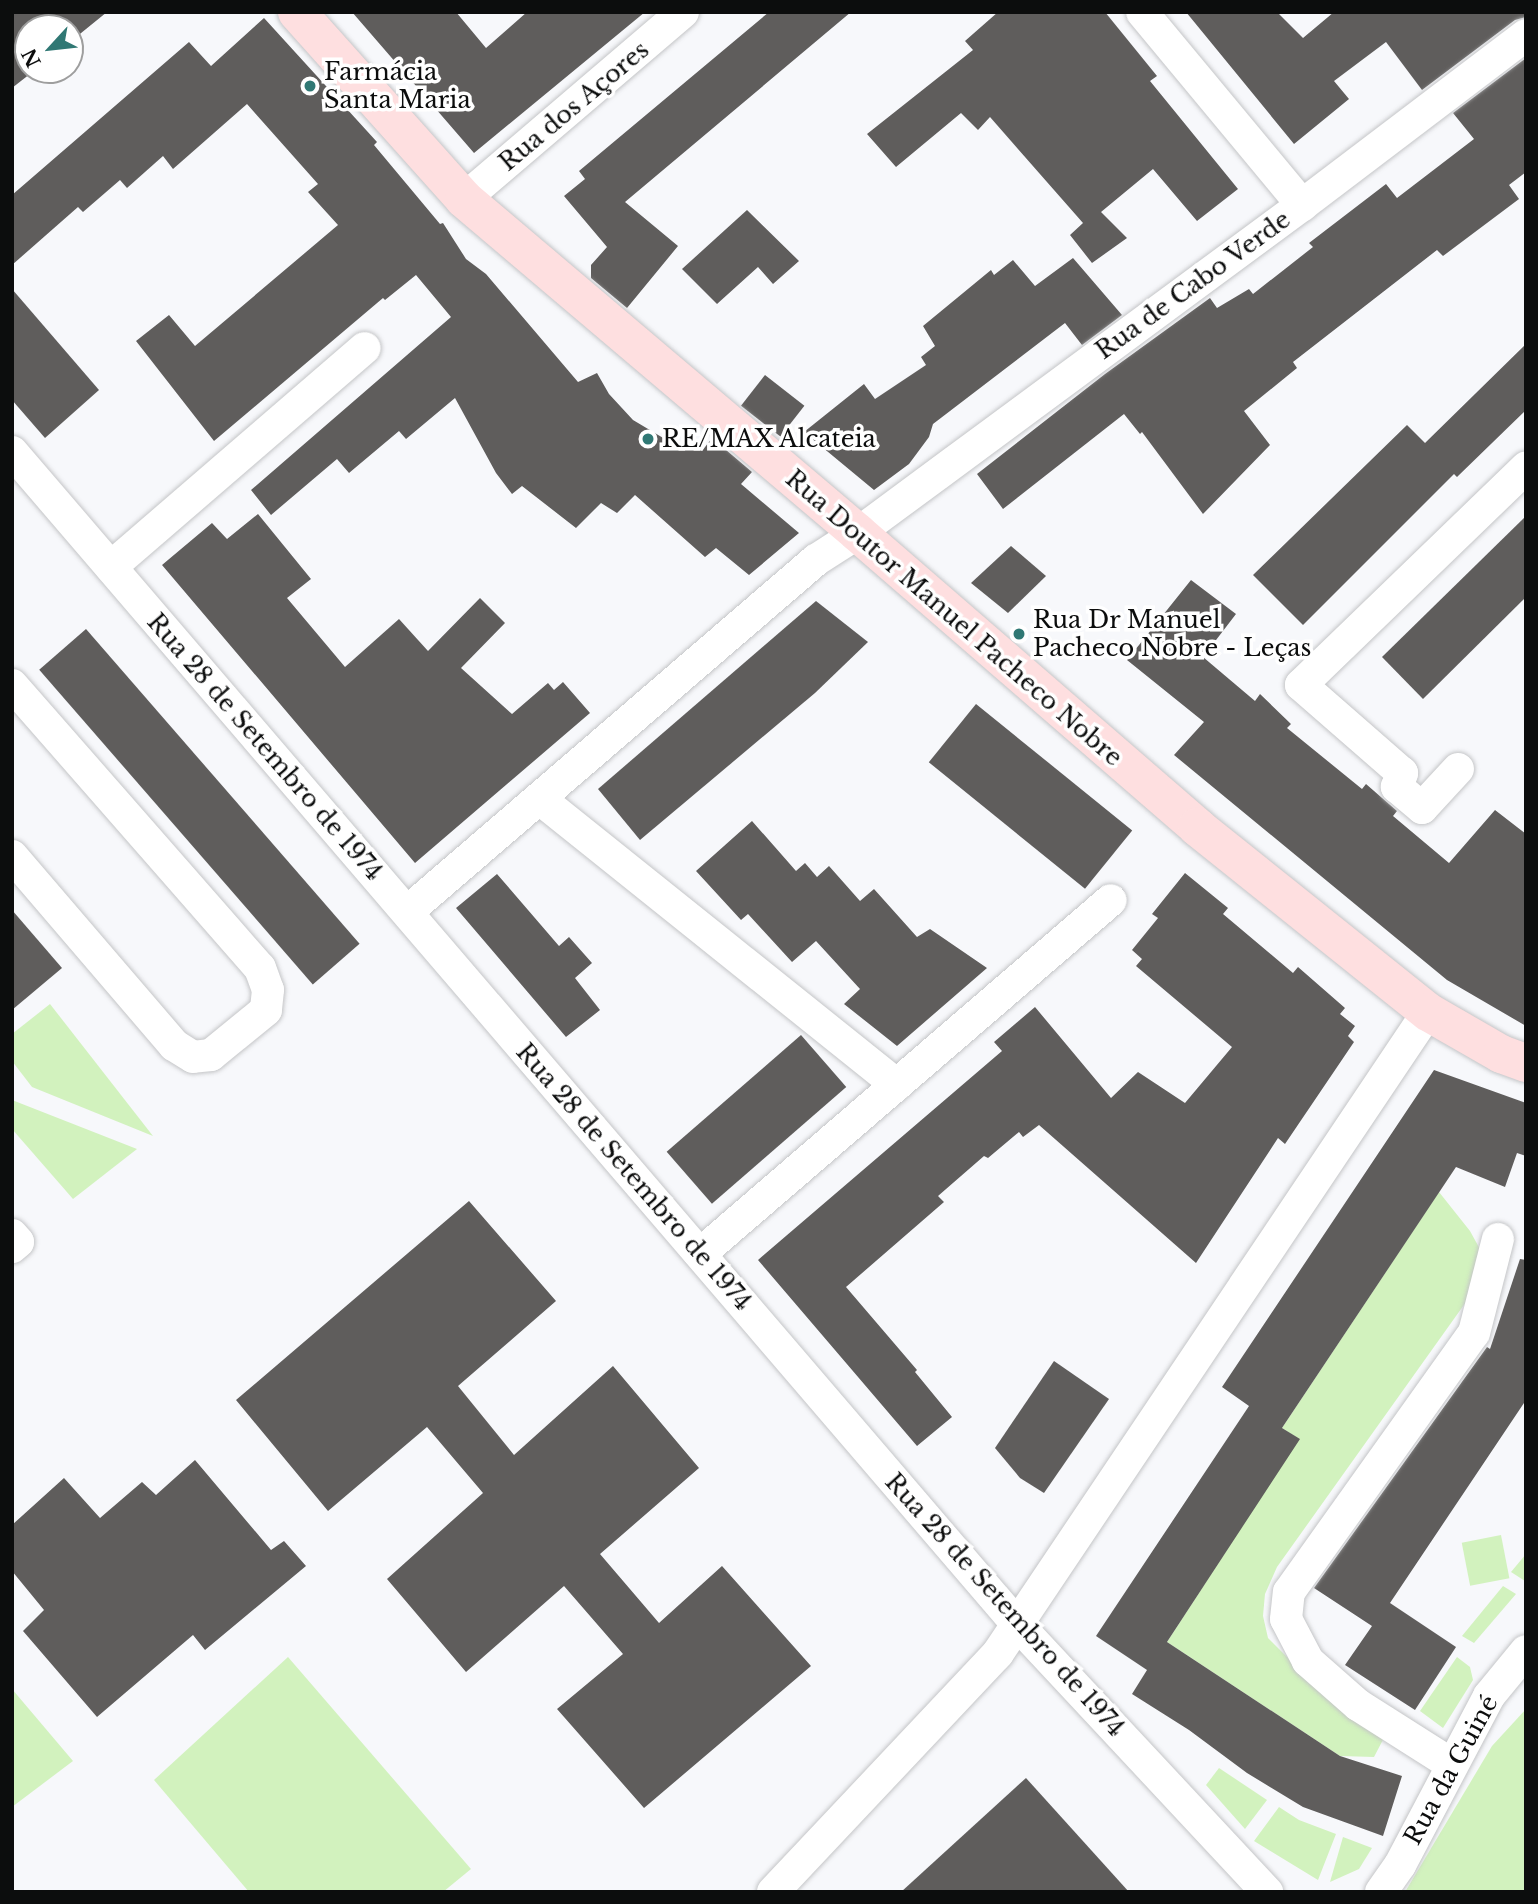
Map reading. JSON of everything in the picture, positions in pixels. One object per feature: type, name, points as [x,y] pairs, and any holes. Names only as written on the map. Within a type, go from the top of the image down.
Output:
[{"type":"street","name":"Rua Doutor Manuel Pacheco Nobre","points":[[297,12],[464,199],[858,533],[1197,827],[1428,1012],[1501,1054],[1526,1063]]},
{"type":"street","name":"Rua dos Açores","points":[[464,199],[683,12]]},
{"type":"street","points":[[1142,12],[1302,205]]},
{"type":"street","name":"Rua de Cabo Verde","points":[[407,912],[816,560],[858,533],[1302,205],[1526,35]]},
{"type":"street","points":[[111,567],[365,348]]},
{"type":"street","name":"Rua 28 de Setembro de 1974","points":[[12,452],[1017,1624],[1267,1892]]},
{"type":"street","points":[[1458,769],[1422,808],[1397,787],[1402,773],[1301,685],[1526,468]]},
{"type":"street","points":[[12,685],[260,968],[268,990],[266,1010],[211,1055],[193,1056],[174,1045],[12,856]]},
{"type":"street","points":[[540,799],[897,1085]]},
{"type":"street","points":[[699,1254],[1111,900]]},
{"type":"street","points":[[773,1892],[998,1653],[1428,1012]]},
{"type":"street","points":[[12,1235],[18,1242],[12,1247]]},
{"type":"street","points":[[1451,1764],[1348,1696],[1308,1661],[1286,1619],[1289,1592],[1474,1333],[1497,1239]]},
{"type":"street","name":"Rua da Guiné","points":[[1381,1892],[1400,1865],[1489,1696],[1526,1651]]},
{"type":"green space","points":[[50,1004],[153,1136],[32,1087],[12,1061],[12,1034]]},
{"type":"green space","points":[[12,1100],[137,1149],[73,1199],[12,1129]]},
{"type":"green space","points":[[1439,1192],[1470,1231],[1481,1251],[1471,1295],[1277,1567],[1265,1594],[1263,1616],[1268,1638],[1315,1685],[1386,1734],[1374,1757],[1340,1756],[1167,1642],[1299,1439],[1282,1428]]},
{"type":"green space","points":[[1501,1535],[1509,1578],[1470,1586],[1462,1543]]},
{"type":"green space","points":[[1526,1554],[1526,1581],[1525,1581],[1511,1572]]},
{"type":"green space","points":[[1503,1586],[1516,1594],[1474,1643],[1462,1636]]},
{"type":"green space","points":[[288,1657],[471,1869],[443,1892],[249,1892],[154,1780]]},
{"type":"green space","points":[[1457,1657],[1470,1667],[1473,1680],[1443,1728],[1420,1711]]},
{"type":"green space","points":[[12,1689],[73,1761],[12,1807]]},
{"type":"green space","points":[[1526,1709],[1526,1892],[1405,1892],[1492,1746]]},
{"type":"green space","points":[[1219,1768],[1267,1800],[1245,1829],[1206,1785]]},
{"type":"green space","points":[[1279,1807],[1299,1820],[1336,1834],[1318,1880],[1254,1841]]},
{"type":"green space","points":[[1343,1837],[1372,1848],[1359,1869],[1330,1882]]},
{"type":"building","points":[[12,12],[107,12],[84,31],[84,14],[14,14],[14,84],[17,84],[12,88]]},
{"type":"building","points":[[352,12],[456,12],[486,48],[527,12],[645,12],[474,153]]},
{"type":"building","points":[[769,12],[851,12],[625,202],[678,246],[627,308],[591,278],[591,265],[607,247],[564,196],[585,179],[579,171]]},
{"type":"building","points":[[998,12],[1105,12],[1157,76],[1150,81],[1238,189],[1197,221],[1153,169],[1101,212],[1127,238],[1092,263],[1070,235],[1083,223],[990,117],[978,130],[961,113],[896,167],[867,134],[973,50],[965,41]]},
{"type":"building","points":[[1186,12],[1277,12],[1303,38],[1334,12],[1526,12],[1526,17],[1515,20],[1422,90],[1386,42],[1334,81],[1349,99],[1294,144]]},
{"type":"building","points":[[264,18],[377,142],[374,145],[440,224],[443,223],[466,259],[486,274],[578,382],[597,373],[609,394],[633,420],[680,448],[688,439],[702,451],[712,438],[752,472],[741,484],[799,533],[749,575],[716,548],[705,557],[635,495],[617,513],[601,503],[576,528],[522,486],[512,494],[496,473],[455,398],[406,439],[399,431],[349,473],[337,459],[271,515],[251,490],[451,317],[416,275],[385,300],[383,298],[214,441],[136,341],[169,315],[195,346],[338,225],[308,192],[318,184],[247,104],[173,169],[163,156],[127,188],[120,180],[83,212],[78,207],[12,265],[12,195],[189,42],[211,66]]},
{"type":"building","points":[[1526,58],[1526,172],[1509,185],[1519,199],[1443,256],[1437,250],[1293,362],[1297,368],[1244,411],[1270,445],[1203,514],[1142,432],[1140,434],[1124,414],[1003,509],[977,474],[1105,374],[1210,298],[1217,308],[1249,289],[1253,294],[1313,247],[1309,243],[1386,184],[1397,198],[1474,139],[1453,113]]},
{"type":"building","points":[[747,210],[799,261],[773,284],[758,267],[717,304],[682,269]]},
{"type":"building","points":[[1073,258],[1122,315],[1082,345],[1065,323],[933,424],[929,437],[909,464],[874,490],[804,432],[864,384],[875,399],[926,365],[921,357],[935,346],[923,326],[991,270],[994,275],[1013,260],[1035,286]]},
{"type":"building","points":[[12,289],[99,390],[45,438],[12,400]]},
{"type":"building","points":[[1526,344],[1526,410],[1457,477],[1454,474],[1303,625],[1253,575],[1407,425],[1425,443]]},
{"type":"building","points":[[765,375],[804,406],[780,437],[741,406]]},
{"type":"building","points":[[258,514],[311,579],[287,598],[345,667],[399,619],[428,651],[480,598],[505,623],[461,668],[512,714],[548,683],[554,690],[563,682],[590,713],[415,863],[162,565],[212,523],[227,539]]},
{"type":"building","points":[[1526,516],[1526,597],[1423,699],[1382,657]]},
{"type":"building","points":[[1011,546],[1046,576],[1008,613],[971,583]]},
{"type":"building","points":[[1191,580],[1236,614],[1203,657],[1255,701],[1260,694],[1291,724],[1287,728],[1362,789],[1366,784],[1397,811],[1393,816],[1449,863],[1495,810],[1526,834],[1526,1026],[1447,980],[1174,755],[1204,722],[1127,660]]},
{"type":"building","points":[[816,601],[868,642],[815,693],[640,840],[598,789]]},
{"type":"building","points":[[86,629],[360,944],[313,984],[39,670]]},
{"type":"building","points":[[976,704],[1132,830],[1085,889],[929,762]]},
{"type":"building","points":[[752,821],[796,871],[805,863],[817,877],[829,866],[860,901],[874,889],[917,937],[930,929],[987,968],[897,1046],[844,1004],[860,989],[816,941],[792,962],[748,914],[741,920],[696,871]]},
{"type":"building","points":[[1185,873],[1228,908],[1223,914],[1293,973],[1298,967],[1345,1008],[1340,1014],[1355,1026],[1348,1036],[1354,1042],[1285,1144],[1278,1138],[1196,1263],[1039,1125],[1023,1137],[1019,1132],[988,1158],[984,1156],[938,1196],[944,1202],[846,1287],[917,1370],[915,1372],[952,1417],[917,1446],[758,1260],[1002,1051],[994,1042],[1035,1007],[1111,1098],[1138,1072],[1185,1103],[1232,1047],[1136,966],[1142,959],[1132,950],[1158,918],[1152,914]]},
{"type":"building","points":[[497,874],[559,946],[569,937],[592,963],[575,978],[600,1010],[566,1037],[456,908]]},
{"type":"building","points":[[12,910],[62,968],[12,1010]]},
{"type":"building","points":[[801,1035],[846,1087],[712,1204],[667,1152]]},
{"type":"building","points":[[1434,1070],[1526,1103],[1526,1156],[1517,1153],[1505,1187],[1456,1167],[1282,1428],[1300,1439],[1167,1642],[1340,1756],[1402,1776],[1383,1836],[1303,1807],[1247,1773],[1189,1730],[1132,1694],[1147,1670],[1096,1636],[1249,1406],[1222,1387]]},
{"type":"building","points":[[469,1201],[556,1301],[458,1386],[514,1455],[613,1366],[699,1468],[600,1554],[659,1623],[722,1566],[811,1666],[644,1808],[557,1709],[623,1654],[564,1586],[466,1672],[387,1579],[483,1493],[427,1427],[328,1511],[236,1400]]},
{"type":"building","points":[[1520,1259],[1526,1260],[1526,1400],[1390,1603],[1456,1647],[1415,1710],[1345,1665],[1372,1626],[1314,1588],[1487,1347],[1490,1349]]},
{"type":"building","points":[[1054,1361],[1109,1399],[1044,1493],[1020,1478],[995,1448]]},
{"type":"building","points":[[195,1460],[271,1550],[284,1541],[306,1566],[205,1650],[193,1635],[97,1717],[23,1631],[44,1610],[12,1571],[12,1525],[64,1478],[100,1518],[142,1482],[156,1495]]},
{"type":"building","points":[[1026,1778],[1129,1892],[901,1892]]},
{"type":"place","name":"Farmácia Santa Maria","points":[[310,86]]},
{"type":"place","name":"RE/MAX Alcateia","points":[[648,439]]},
{"type":"place","name":"Rua Dr Manuel Pacheco Nobre - Leças","points":[[1019,634]]}]
